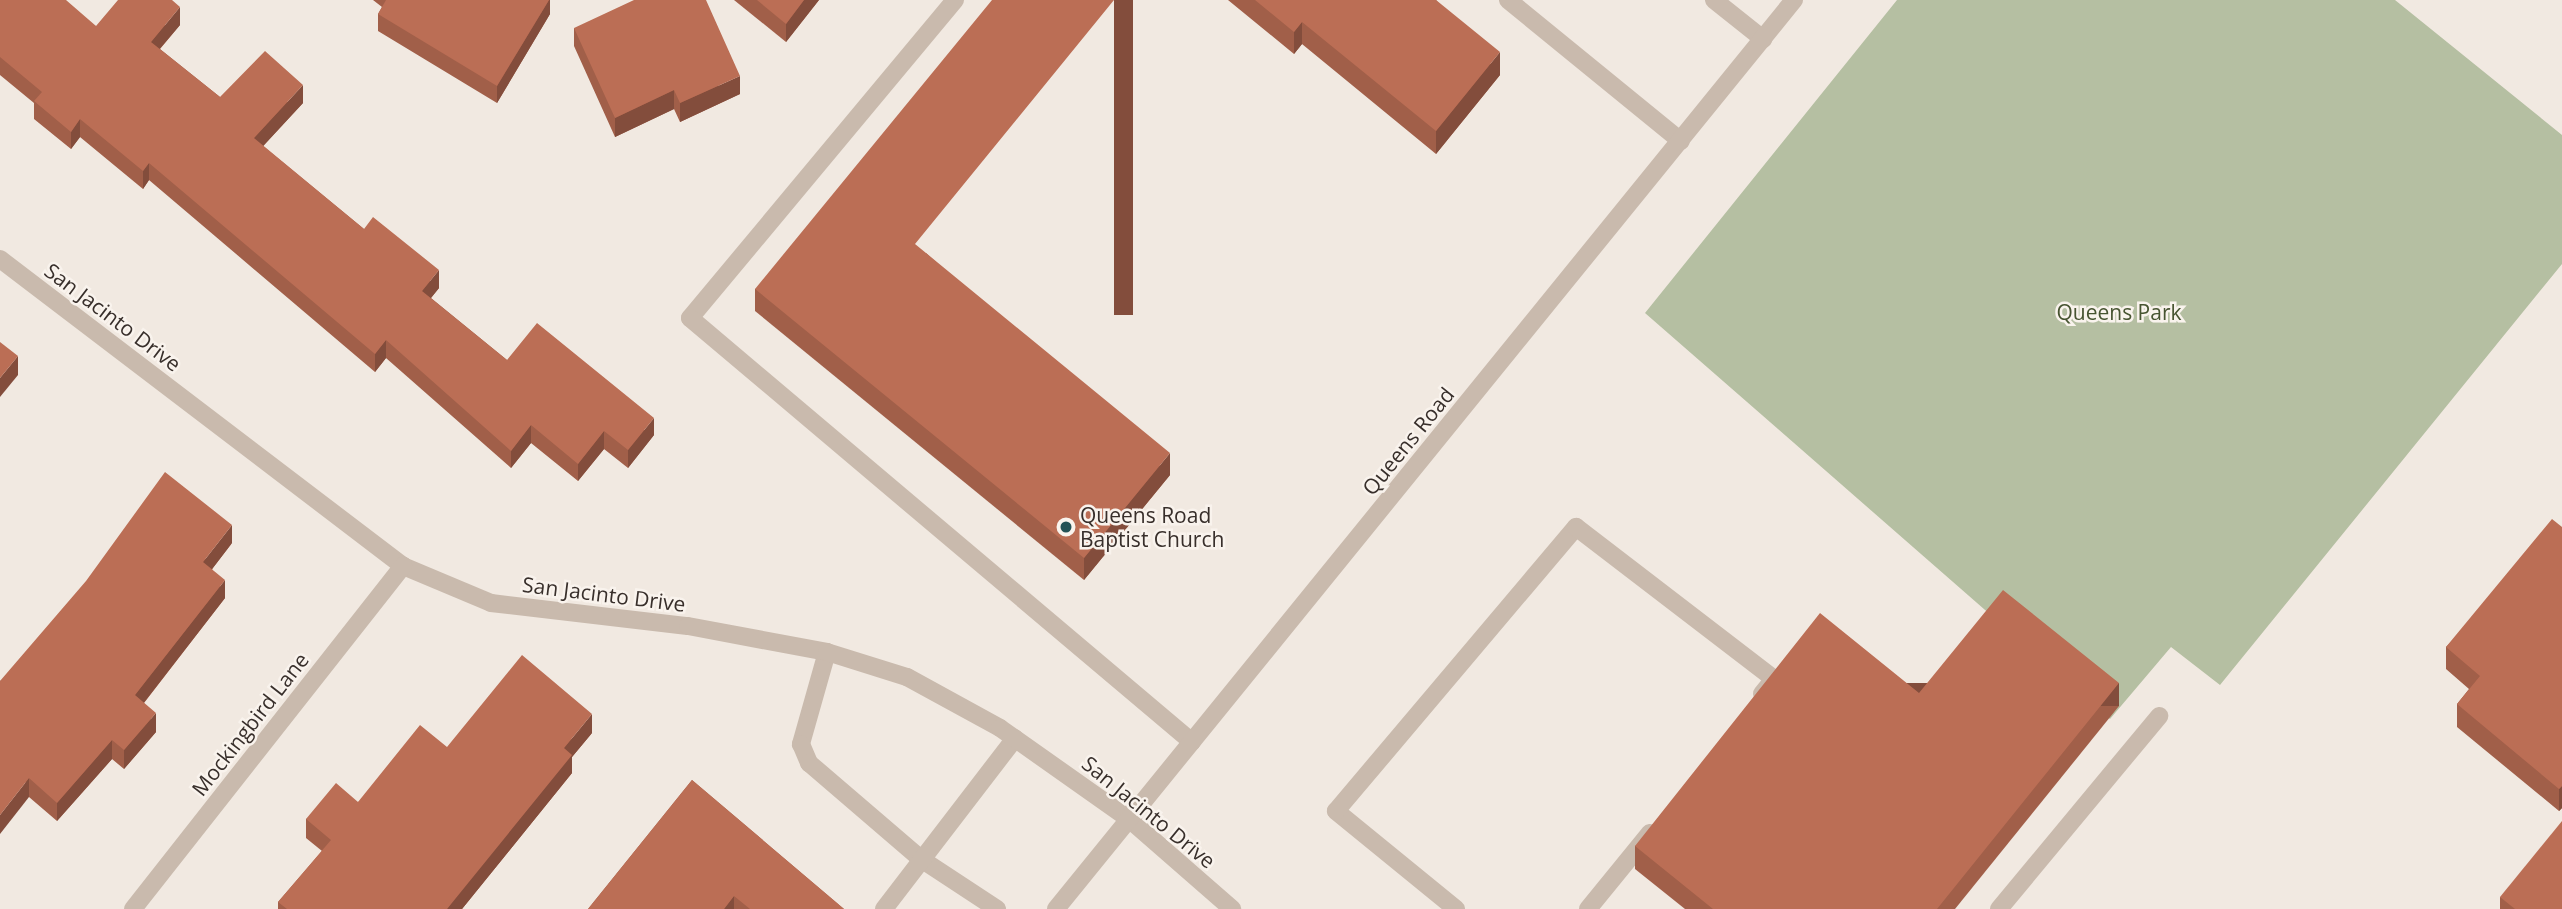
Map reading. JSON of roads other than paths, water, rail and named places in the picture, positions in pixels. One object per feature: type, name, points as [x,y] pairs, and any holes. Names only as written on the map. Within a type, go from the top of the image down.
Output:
[{"type":"street","points":[[955,0],[690,318],[1192,742]]},
{"type":"street","points":[[1508,0],[1681,141]]},
{"type":"street","points":[[1714,0],[1763,39]]},
{"type":"street","name":"Queens Road","points":[[1056,909],[1794,0]]},
{"type":"street","name":"San Jacinto Drive","points":[[0,259],[403,566],[491,603],[688,626],[827,652],[907,677],[1015,738],[1129,819],[1232,909]]},
{"type":"street","points":[[1456,909],[1336,811],[1576,527],[1774,679],[1749,710]]},
{"type":"street","name":"Mockingbird Lane","points":[[133,909],[403,566]]},
{"type":"street","points":[[827,652],[801,744],[809,763],[921,859],[997,909]]},
{"type":"street","points":[[1998,909],[2159,716]]},
{"type":"street","points":[[884,909],[1015,738]]},
{"type":"street","points":[[1588,909],[1664,815]]},
{"type":"place","name":"Queens Road Baptist Church","points":[[1066,527]]},
{"type":"park label","name":"Queens Park","points":[[2119,312]]}]
